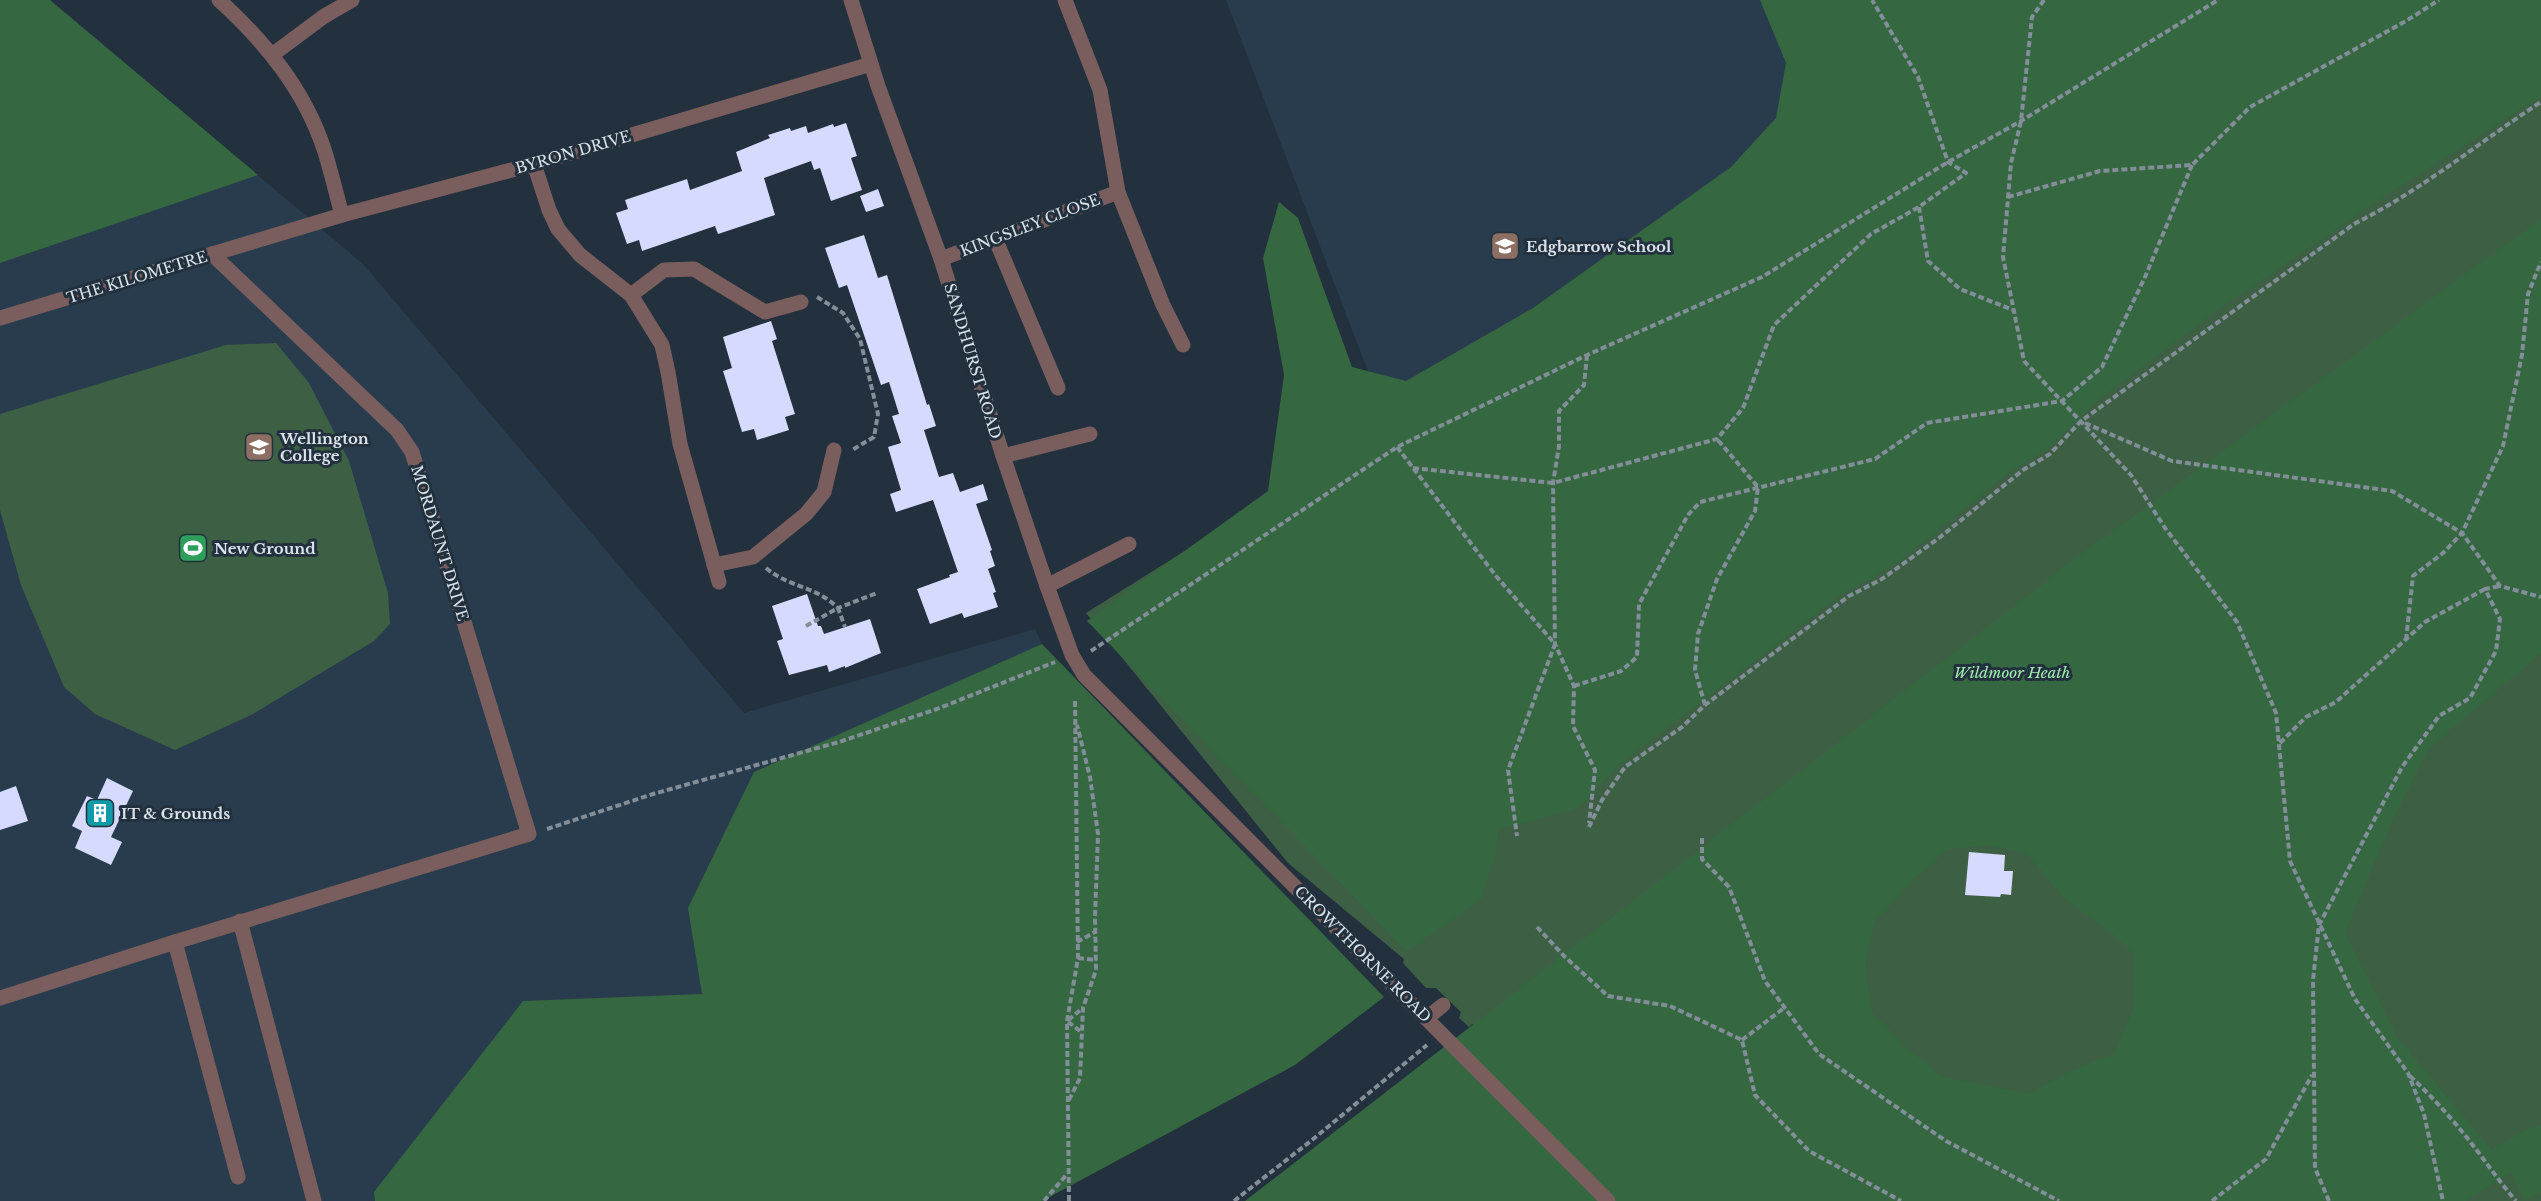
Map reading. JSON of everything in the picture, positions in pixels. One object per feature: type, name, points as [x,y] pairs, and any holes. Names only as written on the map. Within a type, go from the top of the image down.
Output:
[{"type":"street","points":[[219,0],[248,27],[272,55],[307,110],[323,148],[342,215]]},
{"type":"street","points":[[272,55],[323,17],[352,0]]},
{"type":"street","name":"SANDHURST ROAD","points":[[851,0],[871,64],[941,259],[1003,456],[1072,655],[1084,675],[1116,709]]},
{"type":"street","name":"KINGSLEY CLOSE","points":[[1065,0],[1100,90],[1118,192],[1163,305],[1183,345]]},
{"type":"street","name":"BYRON DRIVE","points":[[274,237],[342,215],[534,164],[871,64]]},
{"type":"street","points":[[534,164],[558,230],[580,255],[631,296],[662,345],[680,444],[719,582]]},
{"type":"street","name":"KINGSLEY CLOSE","points":[[941,259],[1118,192]]},
{"type":"street","name":"THE KILOMETRE","points":[[0,318],[274,237]]},
{"type":"street","points":[[995,238],[1058,388]]},
{"type":"street","name":"MORDAUNT DRIVE","points":[[212,254],[397,430],[412,452],[529,834]]},
{"type":"street","points":[[631,296],[664,270],[694,269],[765,312],[801,302]]},
{"type":"street","points":[[1003,456],[1090,434]]},
{"type":"street","points":[[714,565],[756,555],[806,514],[824,492],[833,457]]},
{"type":"street","points":[[1047,586],[1129,544]]},
{"type":"street","name":"CROWTHORNE ROAD","points":[[1116,709],[1608,1201]]},
{"type":"street","points":[[0,998],[240,921],[529,834]]},
{"type":"street","points":[[240,921],[309,1193],[314,1201]]},
{"type":"street","points":[[175,942],[238,1177]]},
{"type":"street","points":[[1427,1018],[1443,1005]]},
{"type":"path","points":[[1413,468],[1553,483],[1717,439],[1743,408],[1774,326],[1870,234],[1919,207],[1966,173],[1948,162],[1918,77],[1872,0]]},
{"type":"path","points":[[2044,0],[2032,17],[2021,121],[2011,163],[2003,257],[2024,361],[2132,475],[2165,528],[2237,622],[2276,713],[2290,861],[2319,925],[2355,999],[2408,1073],[2460,1128],[2516,1201]]},
{"type":"path","points":[[1091,651],[1397,447],[1587,355],[1762,277],[2218,0]]},
{"type":"path","points":[[1574,686],[1621,671],[1637,657],[1638,604],[1688,515],[1700,502],[1835,471],[1875,459],[1927,423],[2062,401],[2102,367],[2145,276],[2192,165],[2250,107],[2406,21],[2439,0]]},
{"type":"path","points":[[1397,447],[1496,576],[1555,644],[1574,686],[1573,726],[1595,770],[1589,827],[1602,800],[1625,767],[1682,727],[1705,705],[1849,596],[1882,579],[1939,538],[2023,470],[2050,454],[2081,421],[2355,224],[2389,207],[2444,172],[2486,138],[2541,102]]},
{"type":"path","points":[[2008,197],[2100,171],[2192,165]]},
{"type":"path","points":[[1919,207],[1928,261],[1960,289],[2014,310]]},
{"type":"path","points":[[2406,640],[2413,576],[2443,553],[2462,533],[2503,446],[2522,355],[2528,294],[2541,262]]},
{"type":"path","points":[[801,302],[818,297],[843,313],[860,339],[878,414],[874,437],[833,457]]},
{"type":"path","points":[[1517,836],[1508,770],[1555,644],[1553,483],[1559,446],[1558,411],[1584,385],[1587,355]]},
{"type":"path","points":[[2081,421],[2172,461],[2392,491],[2462,533],[2500,586]]},
{"type":"path","points":[[1705,705],[1695,670],[1698,634],[1716,579],[1755,511],[1758,487],[1717,439]]},
{"type":"path","points":[[756,555],[767,569],[785,582],[805,586],[827,597],[838,608],[845,627]]},
{"type":"path","points":[[2279,744],[2306,717],[2336,702],[2425,622],[2485,589],[2500,586],[2541,597]]},
{"type":"path","points":[[2329,1201],[2315,1168],[2313,980],[2319,925],[2402,767],[2439,716],[2470,698],[2496,651],[2500,619],[2485,589]]},
{"type":"path","points":[[806,626],[838,608],[877,593]]},
{"type":"path","points":[[529,834],[653,794],[850,738],[937,710],[1072,655]]},
{"type":"path","points":[[1069,1201],[1067,1021],[1078,958],[1075,701]]},
{"type":"path","points":[[1069,1101],[1080,1077],[1083,1008],[1096,970],[1098,834],[1090,777],[1075,717]]},
{"type":"path","points":[[1702,838],[1702,859],[1729,887],[1765,981],[1819,1054],[1946,1141],[2059,1201]]},
{"type":"path","points":[[1537,927],[1564,956],[1608,996],[1670,1006],[1742,1040]]},
{"type":"path","points":[[1077,942],[1095,932]]},
{"type":"path","points":[[1078,958],[1096,960]]},
{"type":"path","points":[[1067,1021],[1083,1008]]},
{"type":"path","points":[[1742,1040],[1784,1008]]},
{"type":"path","points":[[1067,1021],[1081,1032]]},
{"type":"path","points":[[1234,1201],[1441,1033]]},
{"type":"path","points":[[1742,1040],[1755,1095],[1809,1151],[1901,1201]]},
{"type":"path","points":[[2212,1201],[2266,1159],[2314,1073]]},
{"type":"path","points":[[2408,1073],[2424,1114],[2443,1201]]},
{"type":"path","points":[[1044,1201],[1067,1174]]},
{"type":"shaded area","name":"Wellington College","points":[[0,0],[50,0],[363,264],[744,713],[1035,629],[1051,664],[608,1201],[0,1201]]},
{"type":"shaded area","name":"Edgbarrow School","points":[[1226,0],[1886,0],[1942,98],[1388,424]]},
{"type":"green space","points":[[0,0],[50,0],[258,175],[0,263]]},
{"type":"green space","points":[[1760,0],[2541,0],[2541,96],[2379,200],[2216,311],[2099,399],[2048,449],[2011,471],[1903,558],[1871,579],[1844,592],[1619,765],[1578,808],[1498,830],[1496,853],[1481,899],[1407,952],[1087,621],[1268,491],[1284,375],[1263,258],[1279,202],[1298,218],[1352,367],[1406,381],[1533,308],[1731,167],[1776,118],[1786,63]]},
{"type":"green space","name":"Wildmoor Heath","points":[[2541,0],[2541,1201],[1649,1201],[1472,1024],[1469,1027],[1459,1018],[1461,1012],[1436,988],[1426,988],[1403,963],[1404,959],[1288,863],[1086,613],[1464,376]]},
{"type":"green space","points":[[2541,219],[2541,653],[2428,749],[2393,819],[2345,933],[2398,1038],[2492,1150],[2527,1129],[2541,1125],[2541,1192],[2525,1200],[2511,1172],[2466,1201],[1245,1201],[2076,558]],"holes":[[[1989,845],[2027,854],[2066,900],[2109,931],[2134,954],[2134,1008],[2114,1054],[2070,1071],[2030,1094],[1941,1076],[1903,1045],[1871,1010],[1865,964],[1874,923],[1915,878],[1946,850]]]},
{"type":"green space","name":"New Ground","points":[[276,343],[309,383],[349,461],[388,593],[390,624],[374,641],[251,715],[175,750],[95,714],[64,687],[21,585],[0,510],[0,414],[226,345]]},
{"type":"green space","points":[[1042,644],[1384,997],[1295,1065],[1042,1201],[375,1201],[374,1192],[523,1001],[702,994],[688,908],[754,772]]},
{"type":"building","points":[[846,123],[857,156],[851,158],[862,190],[831,201],[820,168],[814,170],[811,161],[764,178],[775,215],[718,234],[715,226],[642,251],[639,240],[627,244],[616,213],[628,209],[625,200],[687,179],[690,190],[742,171],[736,152],[770,138],[768,135],[806,126],[808,133],[833,124],[834,127]]},
{"type":"building","points":[[878,189],[884,206],[866,212],[860,196]]},
{"type":"building","points":[[864,235],[878,278],[887,275],[927,405],[929,404],[936,426],[924,430],[939,477],[953,473],[960,492],[983,484],[988,500],[976,504],[992,550],[990,551],[995,566],[988,569],[996,592],[993,593],[998,607],[964,618],[962,613],[930,624],[917,589],[958,572],[933,500],[896,512],[890,494],[901,490],[888,447],[901,443],[892,416],[899,414],[889,382],[881,385],[847,285],[839,288],[825,248]]},
{"type":"building","points":[[771,321],[777,339],[772,341],[795,414],[785,417],[789,430],[757,440],[754,429],[742,432],[723,371],[732,368],[723,337]]},
{"type":"building","points":[[807,594],[818,626],[821,626],[824,634],[870,619],[881,653],[829,672],[827,665],[789,675],[777,641],[783,639],[772,606]]},
{"type":"building","name":"IT & Grounds","points":[[107,778],[133,791],[111,837],[122,842],[111,865],[75,848],[82,831],[72,826],[87,796],[97,800]]},
{"type":"building","points":[[16,786],[28,821],[0,830],[0,792]]},
{"type":"building","points":[[1969,852],[2005,855],[2004,871],[2013,871],[2011,895],[2001,894],[2000,897],[1965,895]]},
{"type":"place","name":"Edgbarrow School","points":[[1505,246]]},
{"type":"place","name":"Wellington College","points":[[259,447]]},
{"type":"place","name":"New Ground","points":[[193,548]]},
{"type":"place","name":"IT & Grounds","points":[[100,813]]}]
